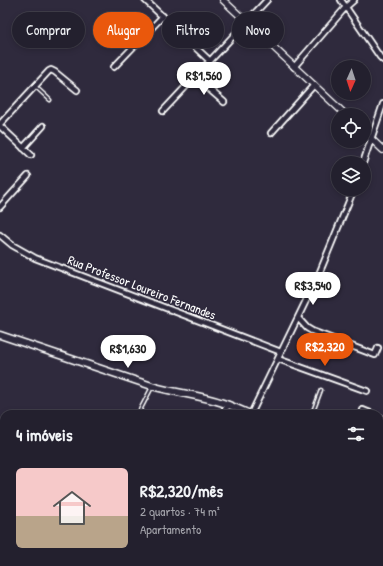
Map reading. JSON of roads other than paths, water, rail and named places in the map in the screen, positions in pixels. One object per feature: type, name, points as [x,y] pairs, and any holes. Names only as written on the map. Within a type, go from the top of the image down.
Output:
[{"type":"main road","points":[[0,335],[168,391],[215,400],[241,410]]},
{"type":"street","points":[[145,0],[162,15]]},
{"type":"street","points":[[223,0],[236,12]]},
{"type":"street","points":[[256,12],[267,0]]},
{"type":"street","points":[[340,0],[383,60]]},
{"type":"street","points":[[294,66],[346,7],[354,0]]},
{"type":"street","points":[[114,67],[162,17]]},
{"type":"street","points":[[163,111],[232,37]]},
{"type":"street","points":[[197,48],[210,60]]},
{"type":"street","points":[[274,48],[339,108]]},
{"type":"street","points":[[31,155],[0,125],[34,86],[47,72],[51,70],[56,72],[77,90]]},
{"type":"street","points":[[195,77],[224,102]]},
{"type":"street","points":[[270,133],[314,85]]},
{"type":"street","points":[[383,104],[382,113],[371,138],[383,150]]},
{"type":"street","points":[[23,148],[43,126]]},
{"type":"street","points":[[0,207],[28,176]]},
{"type":"street","points":[[252,410],[325,260],[351,196]]},
{"type":"street","name":"Rua Professor Loureiro Fernandes","points":[[0,235],[16,248],[35,258],[281,352]]},
{"type":"street","points":[[298,318],[307,328],[312,331],[375,355],[378,348]]},
{"type":"street","points":[[278,359],[367,391]]},
{"type":"street","points":[[225,410],[229,405]]},
{"type":"lane","points":[[34,86],[50,100]]},
{"type":"lane","points":[[140,410],[152,386]]},
{"type":"lane","points":[[314,410],[321,390]]}]
